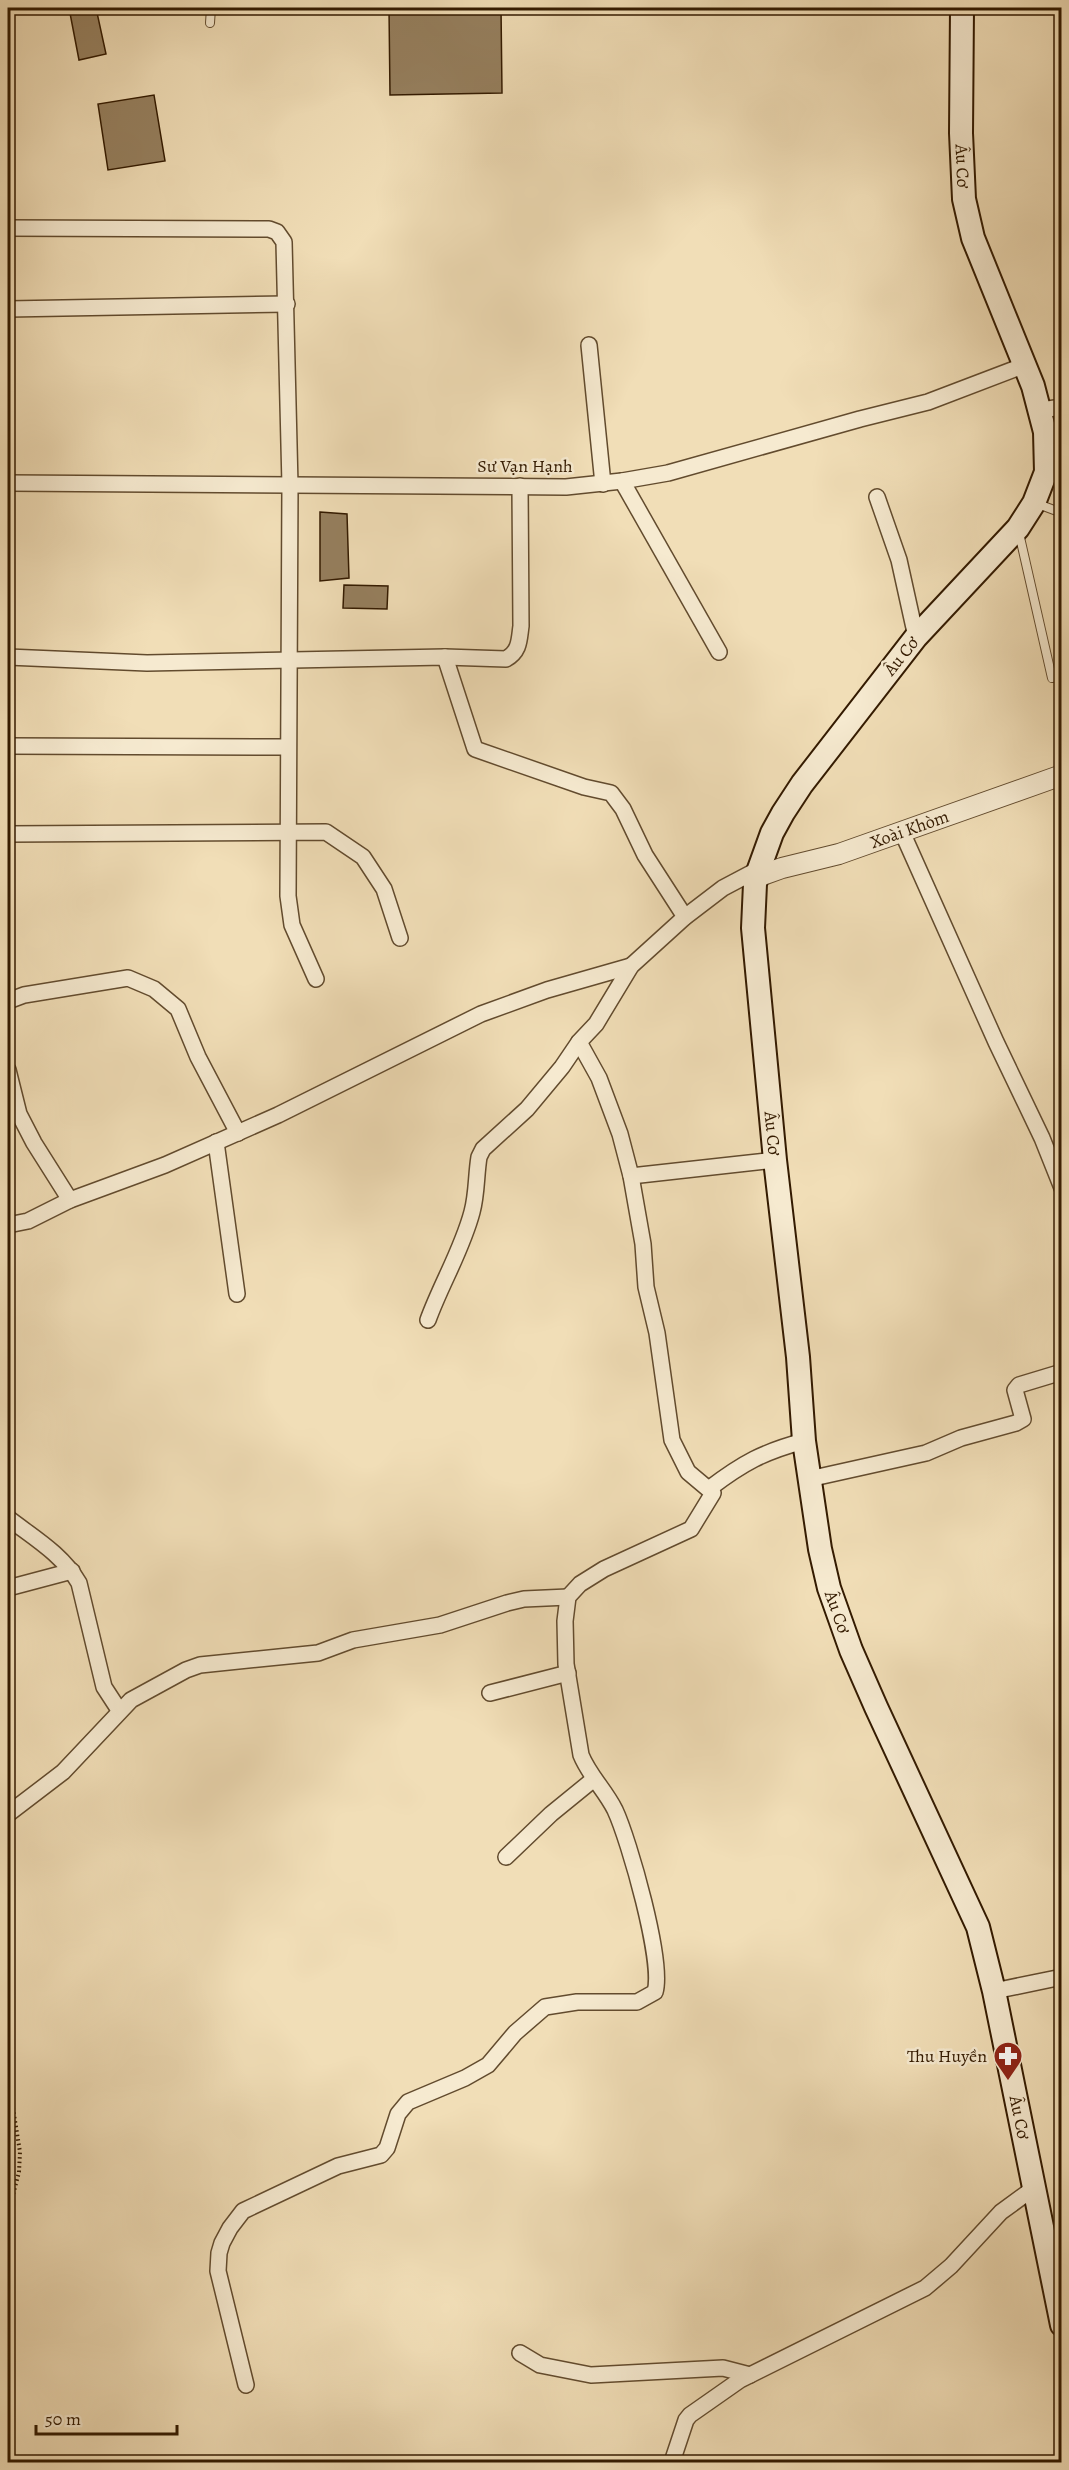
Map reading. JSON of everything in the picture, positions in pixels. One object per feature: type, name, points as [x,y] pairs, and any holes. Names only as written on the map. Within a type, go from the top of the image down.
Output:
[{"type":"main road","name":"Âu Cơ","points":[[962,8],[961,133],[964,199],[973,238],[1025,365],[1051,409],[1046,472],[1034,503],[1018,528],[916,638],[802,784],[783,813],[772,833],[758,873],[753,928],[775,1160],[798,1357],[804,1441],[820,1549],[835,1608],[876,1707],[971,1908],[984,1946],[1062,2325]]},
{"type":"street","points":[[8,228],[269,229],[277,232],[284,242],[290,484],[288,896],[292,925],[316,979]]},
{"type":"street","points":[[8,309],[287,304]]},
{"type":"street","points":[[589,345],[603,484]]},
{"type":"street","name":"Sư Vạn Hạnh","points":[[8,483],[566,487],[603,484],[669,473],[928,402],[1025,365]]},
{"type":"street","points":[[622,481],[719,652]]},
{"type":"street","points":[[8,657],[147,663],[445,657],[506,659],[519,646],[521,626],[520,486]]},
{"type":"street","points":[[877,497],[899,560],[916,638]]},
{"type":"street","points":[[445,657],[475,749],[584,787],[611,793],[623,809],[645,855],[685,917]]},
{"type":"street","points":[[8,746],[288,747]]},
{"type":"street","name":"Xoài Khòm","points":[[758,873],[829,858],[1062,775]]},
{"type":"street","points":[[8,834],[326,832],[363,857],[384,889],[400,938]]},
{"type":"street","points":[[902,832],[996,1042],[1042,1138],[1062,1188]]},
{"type":"street","points":[[428,1320],[438,1291],[463,1239],[472,1212],[479,1156],[483,1149],[527,1109],[602,1016],[631,966],[685,917],[723,888],[758,873]]},
{"type":"street","points":[[8,1226],[28,1221],[70,1200],[165,1165],[238,1133],[326,1093],[481,1014],[547,990],[631,966]]},
{"type":"street","points":[[8,1001],[24,995],[128,978],[154,989],[178,1009],[198,1057],[238,1133]]},
{"type":"street","points":[[246,2385],[218,2271],[222,2243],[243,2211],[338,2166],[381,2155],[387,2148],[398,2114],[408,2102],[465,2078],[488,2065],[515,2033],[545,2007],[577,2002],[637,2002],[655,1992],[657,1968],[642,1898],[618,1816],[580,1755],[568,1673],[566,1621],[568,1597],[580,1584],[604,1569],[691,1529],[712,1496],[710,1488],[688,1472],[672,1440],[657,1333],[646,1287],[643,1244],[631,1176],[620,1134],[599,1078],[579,1042]]},
{"type":"street","points":[[8,1070],[19,1114],[70,1200]]},
{"type":"street","points":[[216,1142],[237,1294]]},
{"type":"street","points":[[631,1176],[775,1160]]},
{"type":"street","points":[[809,1479],[926,1453],[961,1438],[1016,1423],[1023,1419],[1024,1415],[1015,1390],[1019,1385],[1062,1372]]},
{"type":"street","points":[[710,1488],[736,1469],[771,1450],[804,1441]]},
{"type":"street","points":[[8,1518],[53,1552],[72,1570],[82,1590],[104,1687],[119,1710]]},
{"type":"street","points":[[8,1588],[72,1570]]},
{"type":"street","points":[[8,1814],[63,1772],[119,1710],[147,1689],[200,1665],[318,1653],[353,1640],[440,1625],[524,1599],[568,1597]]},
{"type":"street","points":[[490,1693],[568,1673]]},
{"type":"street","points":[[506,1857],[551,1814],[594,1779]]},
{"type":"street","points":[[994,1991],[1062,1977]]},
{"type":"street","points":[[672,2463],[686,2420],[750,2375],[925,2288],[951,2266],[1001,2212],[1034,2188]]},
{"type":"street","points":[[520,2353],[540,2365],[591,2375],[723,2368],[750,2375]]},
{"type":"lane","points":[[210,23],[211,8]]},
{"type":"lane","points":[[1034,503],[1062,513]]},
{"type":"lane","points":[[1018,528],[1052,678]]},
{"type":"path","points":[[8,2077],[20,2152],[19,2172],[8,2214]]},
{"type":"building","points":[[69,8],[96,8],[106,54],[79,60]]},
{"type":"building","points":[[389,8],[501,8],[502,93],[390,95]]},
{"type":"building","points":[[154,95],[165,161],[108,170],[98,104]]},
{"type":"building","points":[[320,512],[347,514],[349,578],[320,581]]},
{"type":"building","points":[[344,585],[388,586],[387,609],[343,608]]},
{"type":"place","name":"Thu Huyền","points":[[1008,2082]]}]
